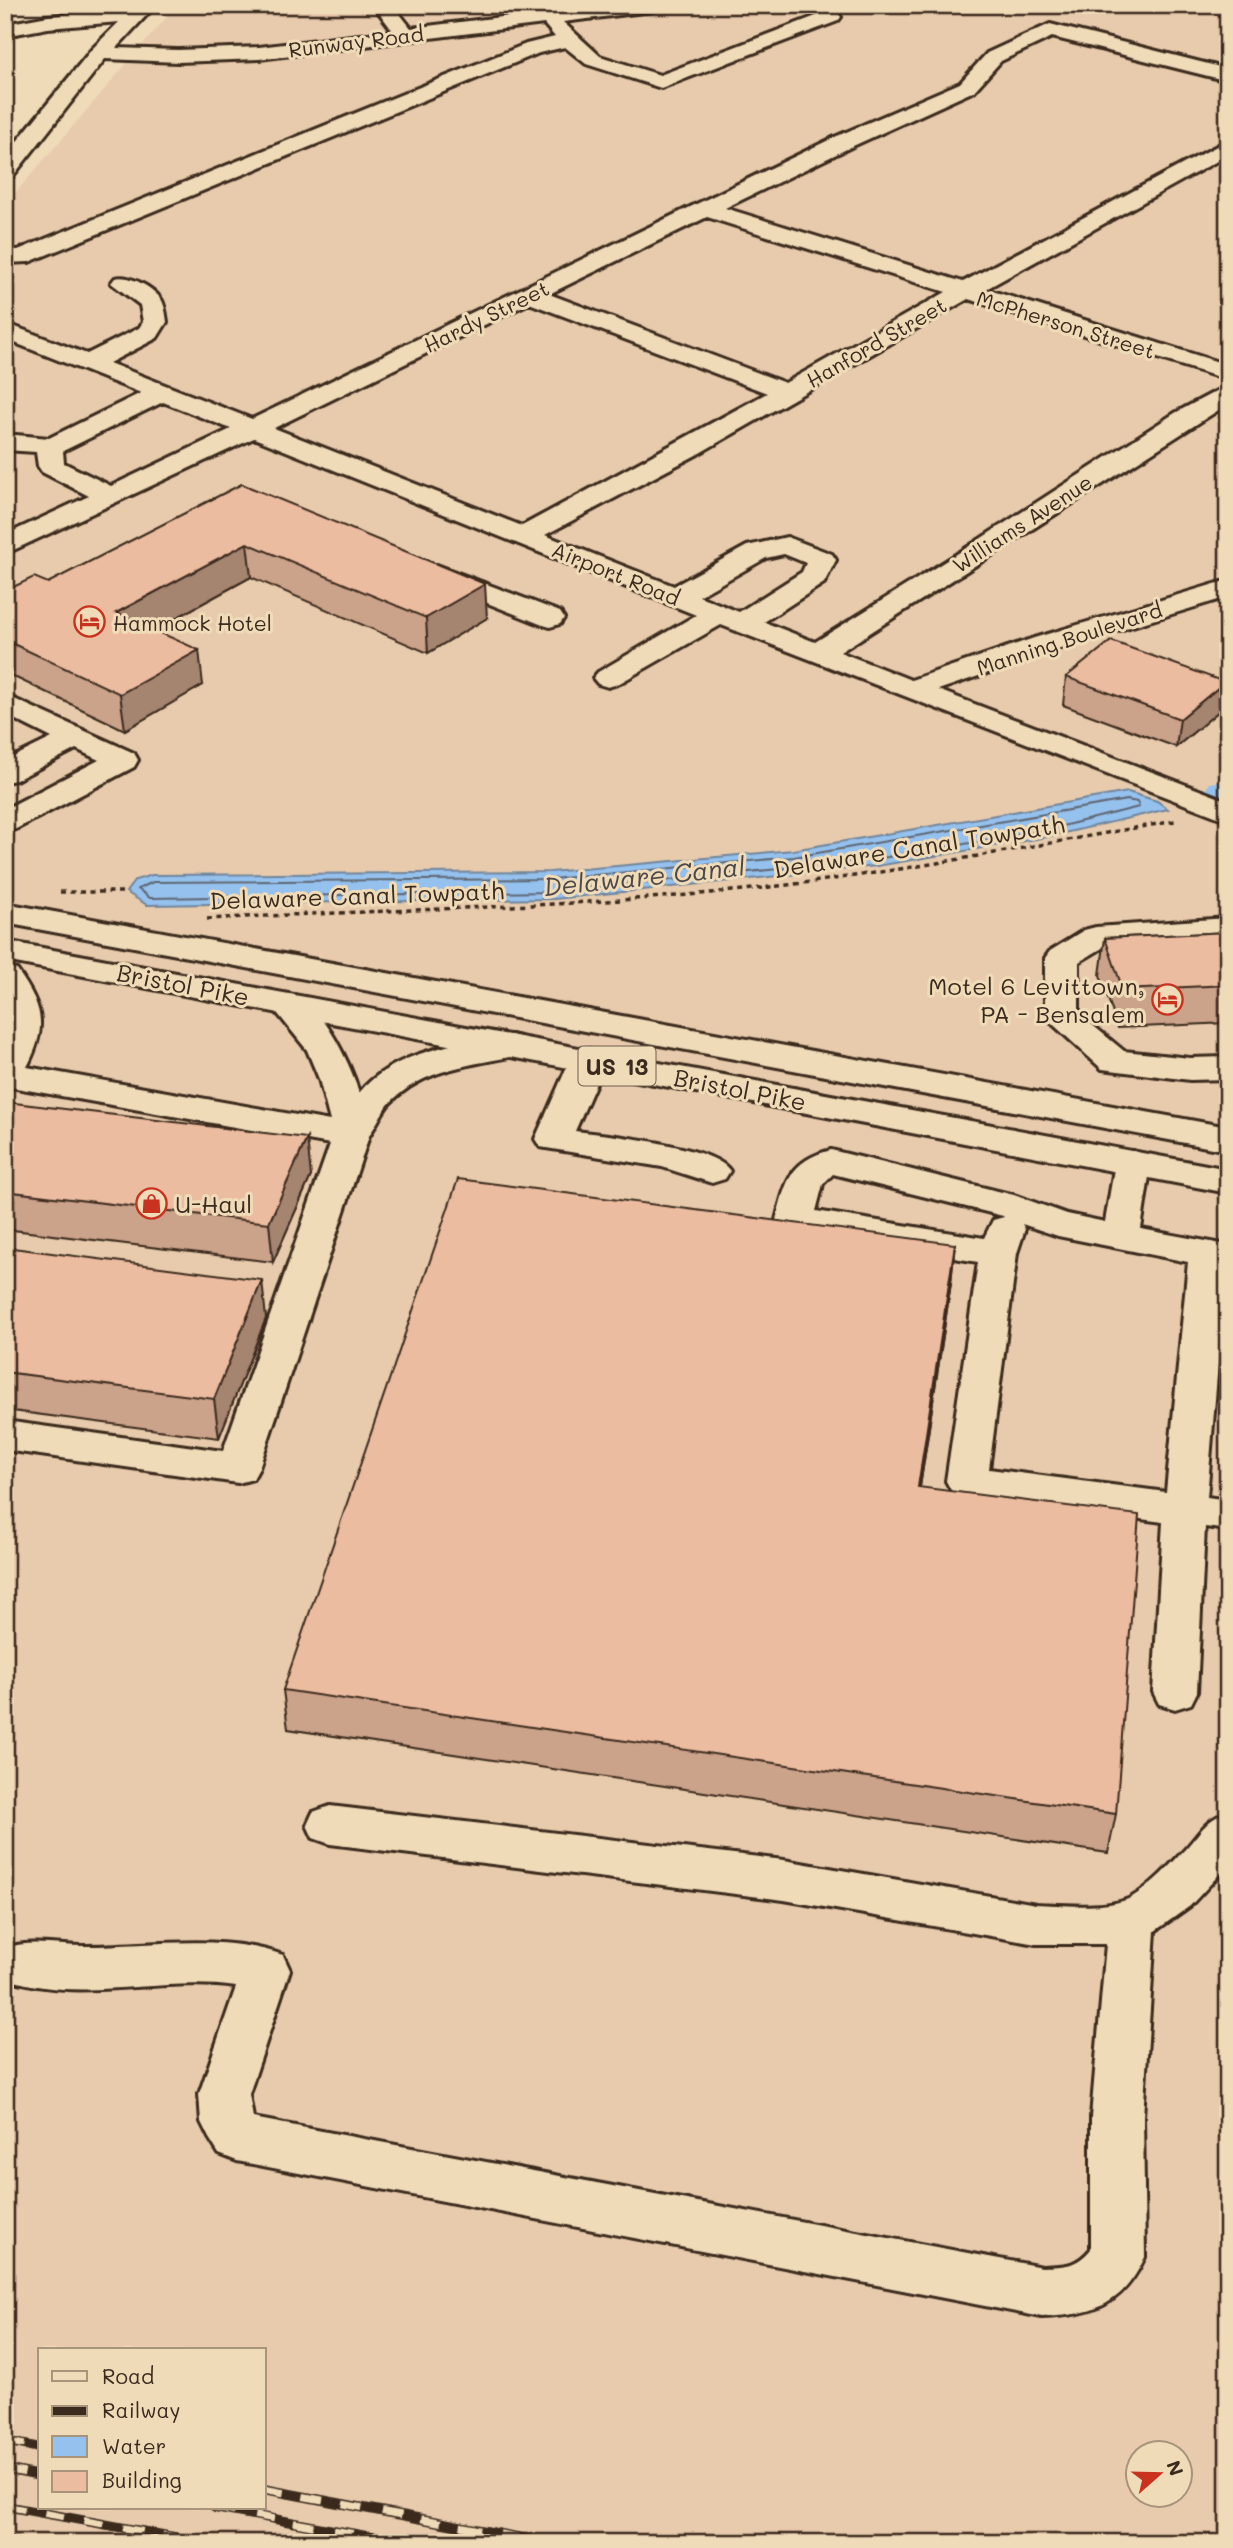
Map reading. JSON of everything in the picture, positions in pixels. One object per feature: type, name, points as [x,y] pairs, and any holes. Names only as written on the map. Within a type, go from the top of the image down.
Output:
[{"type":"main road","points":[[383,5],[407,36]]},
{"type":"main road","name":"Runway Road","points":[[99,52],[178,56],[259,52],[652,5]]},
{"type":"main road","points":[[5,30],[141,10]]},
{"type":"main road","points":[[6,170],[99,52],[141,10]]},
{"type":"main road","points":[[549,18],[569,40],[593,60],[661,82],[831,17]]},
{"type":"main road","name":"Hardy Street","points":[[6,545],[254,428],[845,141],[967,87],[994,57],[1049,30],[1228,75]]},
{"type":"main road","points":[[5,256],[21,257],[533,48],[569,40]]},
{"type":"main road","name":"Hanford Street","points":[[523,536],[689,448],[963,292],[1228,146]]},
{"type":"main road","name":"McPherson Street","points":[[705,209],[1228,373]]},
{"type":"main road","points":[[89,363],[148,333],[155,322],[151,302],[123,283]]},
{"type":"main road","points":[[529,295],[787,392]]},
{"type":"main road","name":"Airport Road","points":[[5,330],[910,690],[1228,812]]},
{"type":"main road","points":[[111,496],[59,472],[51,466],[49,452],[53,446],[163,392]]},
{"type":"main road","name":"Williams Avenue","points":[[818,653],[970,558],[1184,418],[1228,393]]},
{"type":"main road","points":[[5,442],[53,446]]},
{"type":"main road","points":[[608,678],[814,577],[822,560],[787,545],[757,552],[676,597]]},
{"type":"main road","points":[[410,562],[550,618]]},
{"type":"main road","name":"Manning Boulevard","points":[[910,690],[1044,644],[1228,588]]},
{"type":"main road","points":[[5,711],[12,708],[123,761],[5,822]]},
{"type":"main road","points":[[5,773],[75,738]]},
{"type":"main road","name":"Bristol Pike","points":[[5,913],[1228,1139]]},
{"type":"main road","points":[[1228,928],[1096,937],[1062,958],[1062,1017],[1114,1061],[1190,1069],[1228,1068]]},
{"type":"main road","name":"Bristol Pike","points":[[5,951],[1228,1181]]},
{"type":"main road","points":[[5,977],[24,1010],[25,1025],[22,1042],[6,1074],[352,1136]]},
{"type":"main road","points":[[287,1004],[309,1026],[330,1055],[337,1072],[352,1136]]},
{"type":"main road","points":[[5,1435],[238,1468],[352,1136],[376,1096],[396,1081],[446,1059],[511,1046]]},
{"type":"main road","points":[[588,1060],[553,1139],[667,1156],[712,1171]]},
{"type":"main road","points":[[998,1253],[795,1220],[808,1173],[820,1164],[831,1162],[1014,1207],[1058,1224],[1218,1256],[1185,1510],[1175,1692]]},
{"type":"main road","points":[[1121,1238],[1133,1163]]},
{"type":"main road","points":[[1014,1207],[998,1253],[967,1481],[1228,1515]]},
{"type":"main road","points":[[330,1825],[784,1880],[1036,1924],[1073,1926],[1141,1917],[1163,1900],[1215,1849],[1228,1831]]},
{"type":"main road","points":[[20,1963],[56,1967],[137,1967],[208,1962],[266,1970],[224,2094],[227,2122],[237,2138],[1042,2292],[1077,2291],[1100,2279],[1118,2257],[1117,2107],[1132,1918]]},
{"type":"path","name":"Delaware Canal Towpath","points":[[194,920],[637,899],[811,883],[956,863],[1171,821]]},
{"type":"path","points":[[47,892],[126,892]]},
{"type":"shaded area","points":[[177,5],[1228,5],[1228,2543],[5,2543],[5,205]]},
{"type":"water","points":[[1128,792],[1157,801],[1168,809],[1047,837],[877,866],[554,899],[147,905],[126,892],[135,880],[152,875],[550,872],[793,850]]},
{"type":"building","points":[[242,484],[485,584],[426,618],[247,543],[116,613],[199,650],[120,694],[5,641],[5,591],[34,577],[48,583]]},
{"type":"building","points":[[1111,641],[1225,682],[1180,719],[1066,677]]},
{"type":"building","points":[[1228,932],[1228,985],[1123,990],[1105,938]]},
{"type":"building","points":[[6,1102],[307,1138],[269,1223],[5,1191]]},
{"type":"building","points":[[458,1179],[955,1244],[918,1487],[1139,1515],[1116,1814],[283,1690]]},
{"type":"building","points":[[5,1247],[262,1280],[214,1399],[5,1372]]},
{"type":"waterway","name":"Delaware Canal","points":[[1221,790],[1228,789]]},
{"type":"railway","points":[[5,2441],[38,2448]]},
{"type":"railway","points":[[5,2469],[38,2476]]},
{"type":"railway","points":[[266,2489],[549,2543]]},
{"type":"railway","points":[[5,2506],[206,2543]]},
{"type":"railway","points":[[226,2510],[404,2543]]},
{"type":"railway","points":[[5,2539],[23,2543]]},
{"type":"place","name":"Hammock Hotel","points":[[90,622]]},
{"type":"place","name":"Motel 6 Levittown, PA - Bensalem","points":[[1168,999]]},
{"type":"place","name":"U-Haul","points":[[152,1203]]}]
